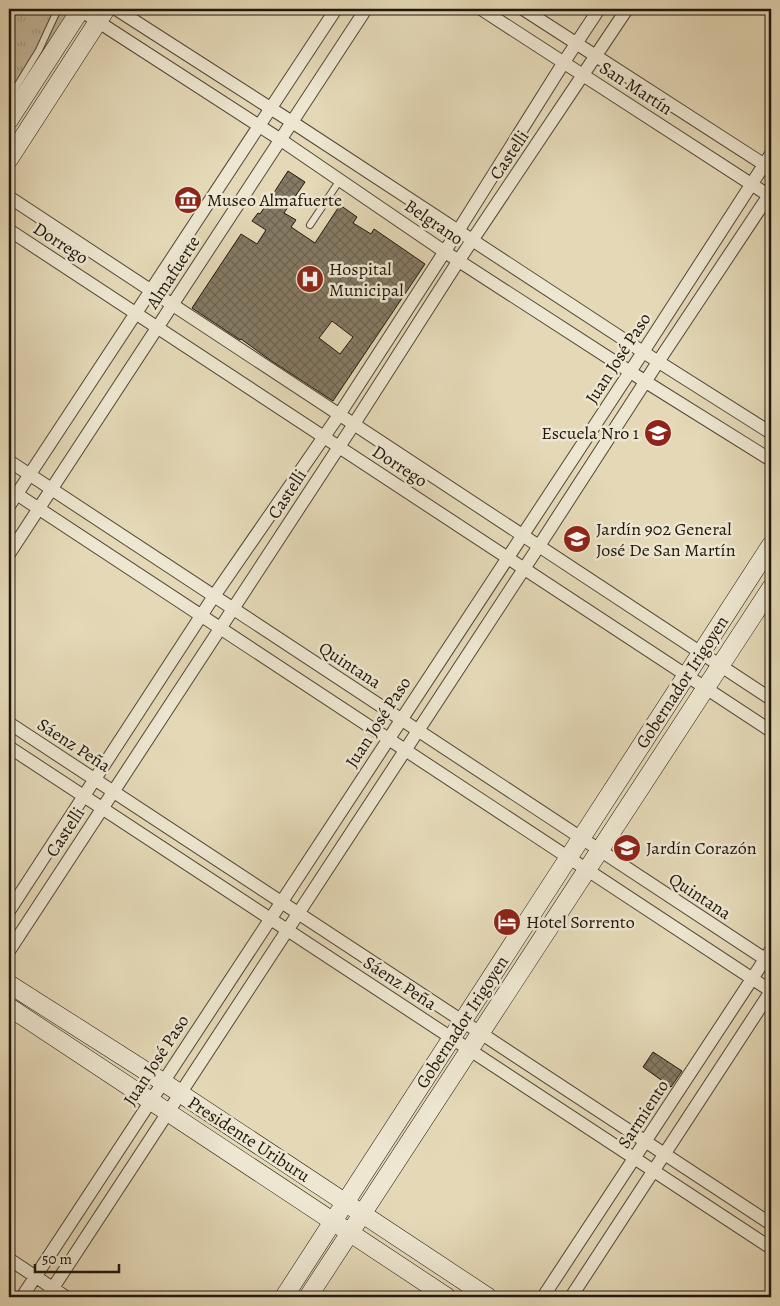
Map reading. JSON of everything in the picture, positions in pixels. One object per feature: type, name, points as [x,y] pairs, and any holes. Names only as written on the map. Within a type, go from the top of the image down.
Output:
[{"type":"street","name":"Belgrano","points":[[80,9],[102,15],[259,126],[445,252],[630,372],[771,460]]},
{"type":"street","points":[[9,120],[80,9]]},
{"type":"street","name":"Belgrano","points":[[116,9],[458,232],[474,240],[658,362],[771,433]]},
{"type":"street","name":"Almafuerte","points":[[9,506],[13,491],[29,475],[336,9]]},
{"type":"street","name":"Almafuerte","points":[[9,554],[366,9]]},
{"type":"street","name":"San Martín","points":[[481,9],[770,195]]},
{"type":"street","name":"San Martín","points":[[523,9],[769,163]]},
{"type":"street","name":"Castelli","points":[[9,911],[214,596],[325,437],[599,9]]},
{"type":"street","name":"Castelli","points":[[9,951],[354,424],[459,260],[627,9]]},
{"type":"street","points":[[9,159],[102,15]]},
{"type":"street","name":"Juan José Paso","points":[[22,1297],[752,184],[769,163]]},
{"type":"street","name":"Juan José Paso","points":[[50,1293],[658,362],[770,195]]},
{"type":"street","name":"Dorrego","points":[[9,197],[771,699]]},
{"type":"street","name":"Dorrego","points":[[9,230],[771,731]]},
{"type":"street","name":"Quintana","points":[[9,462],[600,851],[769,957]]},
{"type":"street","points":[[13,491],[771,991],[571,1297]]},
{"type":"street","name":"Gobernador Irigoyen","points":[[284,1297],[771,545]]},
{"type":"street","name":"Gobernador Irigoyen","points":[[308,1297],[771,588]]},
{"type":"street","name":"Sáenz Peña","points":[[9,723],[771,1224]]},
{"type":"street","name":"Sáenz Peña","points":[[9,747],[771,1248]]},
{"type":"street","name":"Sarmiento","points":[[543,1297],[752,978],[769,957]]},
{"type":"street","name":"Presidente Uriburu","points":[[9,984],[163,1082],[488,1297]]},
{"type":"street","name":"Presidente Uriburu","points":[[9,1007],[447,1297]]},
{"type":"street","points":[[9,1259],[35,1277],[50,1293],[66,1297]]},
{"type":"lane","points":[[9,99],[39,50],[58,9]]},
{"type":"lane","points":[[310,225],[340,180]]},
{"type":"green space","points":[[9,9],[73,9],[9,108]]},
{"type":"building","name":"Hospital Municipal","points":[[288,171],[305,182],[284,213],[296,220],[291,227],[315,243],[340,205],[357,217],[353,223],[371,234],[374,229],[425,264],[333,401],[192,308],[241,234],[257,244],[266,230],[252,221],[258,213],[260,214]],"holes":[[[332,321],[353,337],[340,354],[319,338]]]},
{"type":"building","points":[[653,1052],[682,1071],[671,1087],[643,1067]]},
{"type":"place","name":"Museo Almafuerte","points":[[188,200]]},
{"type":"place","name":"Hospital Municipal","points":[[310,279]]},
{"type":"place","name":"Escuela Nro 1","points":[[658,433]]},
{"type":"place","name":"Jardín 902 General José De San Martín","points":[[577,539]]},
{"type":"place","name":"Jardín Corazón","points":[[627,848]]},
{"type":"place","name":"Hotel Sorrento","points":[[507,922]]}]
